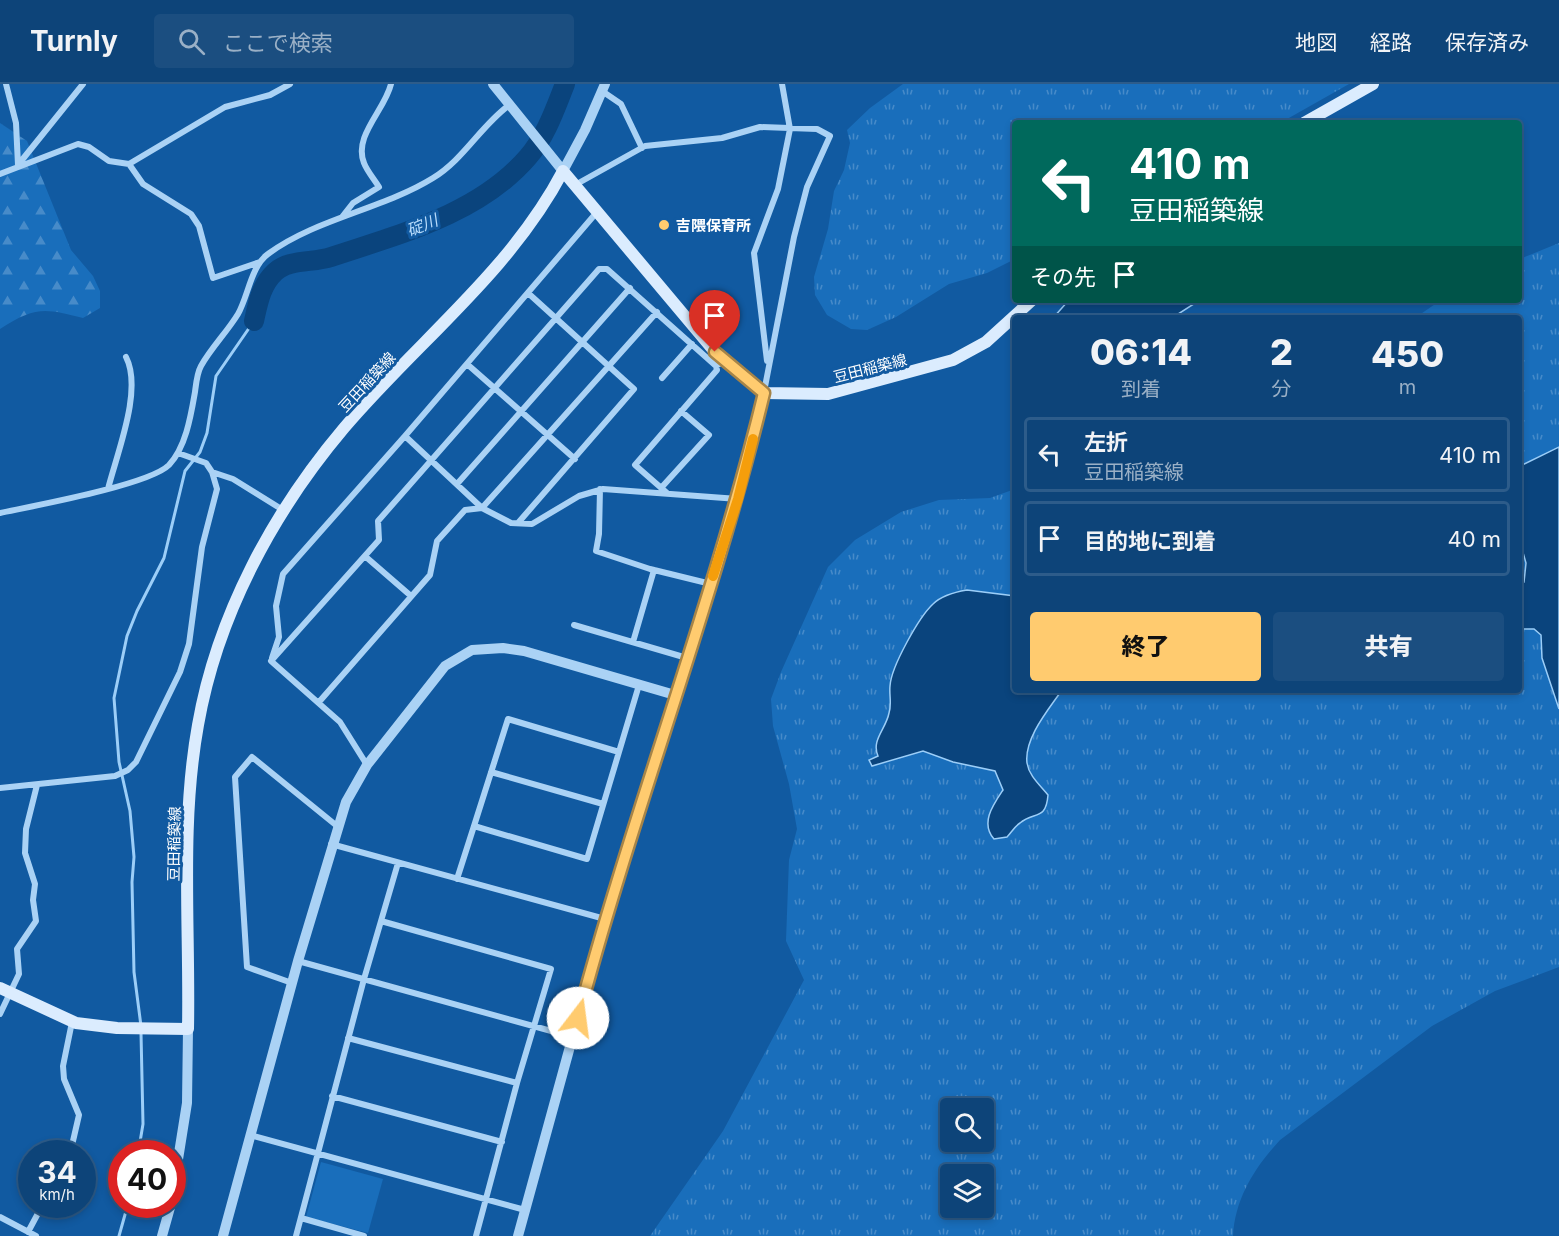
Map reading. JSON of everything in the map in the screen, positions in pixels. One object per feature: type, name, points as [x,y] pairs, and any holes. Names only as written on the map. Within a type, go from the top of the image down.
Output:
[{"type":"main road","points":[[1309,120],[1373,84]]},
{"type":"main road","points":[[563,171],[598,211],[720,364],[764,393]]},
{"type":"main road","name":"豆田稲築線","points":[[188,1029],[190,792],[198,725],[208,679],[234,605],[283,510],[344,428],[494,269],[550,194],[563,171]]},
{"type":"main road","name":"豆田稲築線","points":[[1016,315],[1029,303]]},
{"type":"main road","name":"豆田稲築線","points":[[764,393],[798,396],[828,394],[953,360],[986,342],[1012,318]]},
{"type":"main road","points":[[6,991],[74,1022],[117,1028],[188,1029]]},
{"type":"street","points":[[6,84],[16,123],[18,166]]},
{"type":"street","points":[[18,166],[83,84]]},
{"type":"street","points":[[0,174],[78,144],[89,147],[109,161],[129,164],[225,107],[270,95],[290,84]]},
{"type":"street","points":[[339,219],[353,204],[379,187],[364,164],[362,141],[370,124],[387,100],[391,84]]},
{"type":"street","points":[[493,84],[508,106],[563,171],[585,130],[603,88],[621,104],[642,148]]},
{"type":"street","points":[[768,369],[754,253],[778,189],[790,129],[782,84]]},
{"type":"street","points":[[0,513],[108,489],[157,473],[171,463],[178,453],[191,415],[200,367],[240,309],[260,262],[267,254],[297,238],[435,177],[454,163],[481,130],[508,106]]},
{"type":"street","points":[[518,1236],[605,919],[738,499],[764,393],[794,237],[807,187],[830,136],[817,129],[760,127],[722,138],[642,148],[575,185]]},
{"type":"street","points":[[129,164],[143,184],[191,214],[199,226],[213,278],[260,262]]},
{"type":"street","points":[[271,661],[279,637],[276,606],[283,574],[598,211]]},
{"type":"street","points":[[271,661],[379,540],[378,521],[599,269],[607,269],[692,344],[720,364],[635,465],[667,494]]},
{"type":"street","points":[[457,484],[630,288]]},
{"type":"street","points":[[518,523],[634,389],[528,293]]},
{"type":"street","points":[[319,702],[430,575],[441,534],[465,510],[482,508],[657,312]]},
{"type":"street","points":[[662,378],[692,344]]},
{"type":"street","points":[[108,489],[132,395],[130,366],[126,357]]},
{"type":"street","points":[[467,364],[575,459]]},
{"type":"street","points":[[661,488],[709,435],[681,411]]},
{"type":"street","points":[[405,436],[482,508],[511,523],[532,524],[579,496],[600,489],[738,499]]},
{"type":"street","points":[[178,453],[198,458],[212,472],[233,479],[283,510]]},
{"type":"street","points":[[0,788],[115,776],[128,770],[136,762],[180,672],[189,644],[201,547],[217,489],[212,472]]},
{"type":"street","points":[[600,489],[599,534],[596,551],[654,570],[711,584]]},
{"type":"street","points":[[366,557],[411,596]]},
{"type":"street","points":[[633,642],[654,570]]},
{"type":"street","points":[[574,625],[687,658]]},
{"type":"street","points":[[223,1236],[331,844],[346,801],[367,765],[445,666],[472,650],[503,648],[524,651],[675,695]]},
{"type":"street","points":[[271,661],[340,722],[367,765]]},
{"type":"street","points":[[474,826],[587,859],[639,685]]},
{"type":"street","points":[[457,879],[508,719],[619,752]]},
{"type":"street","points":[[292,983],[247,966],[235,777],[252,758],[337,826]]},
{"type":"street","points":[[491,772],[603,804]]},
{"type":"street","points":[[0,1014],[6,991],[20,974],[17,949],[36,921],[33,900],[35,884],[25,853],[26,829],[37,785]]},
{"type":"street","points":[[331,844],[605,919]]},
{"type":"street","points":[[296,1236],[332,1096],[398,863]]},
{"type":"street","points":[[381,921],[551,969],[517,1083],[476,1236]]},
{"type":"street","points":[[298,961],[573,1037]]},
{"type":"street","points":[[73,1140],[79,1115],[64,1079],[63,1066],[74,1022]]},
{"type":"street","points":[[181,1140],[187,1102],[188,1029]]},
{"type":"street","points":[[348,1038],[517,1083]]},
{"type":"street","points":[[332,1096],[502,1142]]},
{"type":"street","points":[[250,1134],[525,1210]]},
{"type":"street","points":[[0,1217],[36,1236]]},
{"type":"street","points":[[28,1232],[36,1218]]},
{"type":"street","points":[[162,1236],[167,1218]]},
{"type":"street","points":[[301,1218],[364,1236]]},
{"type":"green space","points":[[903,84],[1349,84],[1285,120],[1012,120],[1012,260],[987,273],[949,284],[896,317],[867,330],[851,329],[827,315],[815,295],[814,277],[828,229],[834,191],[844,170],[850,143],[847,130],[870,108]]},
{"type":"green space","points":[[0,123],[27,141],[71,250],[93,276],[100,291],[100,308],[83,318],[59,312],[40,311],[22,316],[0,329]]},
{"type":"green space","points":[[1559,243],[1559,967],[1495,991],[1432,1026],[1280,1140],[1262,1161],[1242,1196],[1233,1236],[650,1236],[723,1131],[804,980],[786,941],[789,860],[797,829],[789,784],[773,726],[771,699],[828,567],[855,540],[901,512],[939,500],[990,498],[1012,490],[1012,693],[1522,693],[1522,315],[1419,315],[1437,303],[1522,303],[1522,258]]},
{"type":"green space","points":[[321,1162],[383,1179],[368,1233],[306,1217]]},
{"type":"shaded area","points":[[1066,303],[1195,303],[1177,315],[1056,315]]},
{"type":"shaded area","points":[[1559,447],[1559,709],[1542,658],[1541,635],[1534,629],[1522,629],[1522,584],[1526,563],[1522,549],[1522,465]]},
{"type":"shaded area","points":[[967,590],[1012,596],[1012,693],[1060,693],[1038,724],[1027,753],[1030,772],[1048,795],[1045,809],[1018,824],[1007,837],[994,839],[988,827],[992,808],[1003,790],[995,771],[953,762],[923,751],[872,766],[869,760],[878,756],[876,745],[890,710],[892,678],[900,655],[927,610],[940,598]]},
{"type":"waterway","name":"碇川","points":[[254,321],[263,288],[270,277],[281,268],[294,263],[331,257],[437,220],[462,208],[508,177],[528,157],[540,140],[565,84]]},
{"type":"waterway","points":[[141,1026],[134,972],[132,882],[134,857],[130,811],[119,762],[114,698],[127,636],[164,558],[185,471],[200,452],[207,433],[216,376],[254,321]]},
{"type":"waterway","points":[[140,1140],[143,1124],[141,1033]]},
{"type":"waterway","points":[[119,1236],[124,1218]]},
{"type":"slow traffic","points":[[713,576],[738,499],[753,439]]},
{"type":"place","name":"吉隈保育所","points":[[664,225]]},
{"type":"route","points":[[578,1018],[605,919],[738,499],[764,393],[741,377],[715,352]]}]
